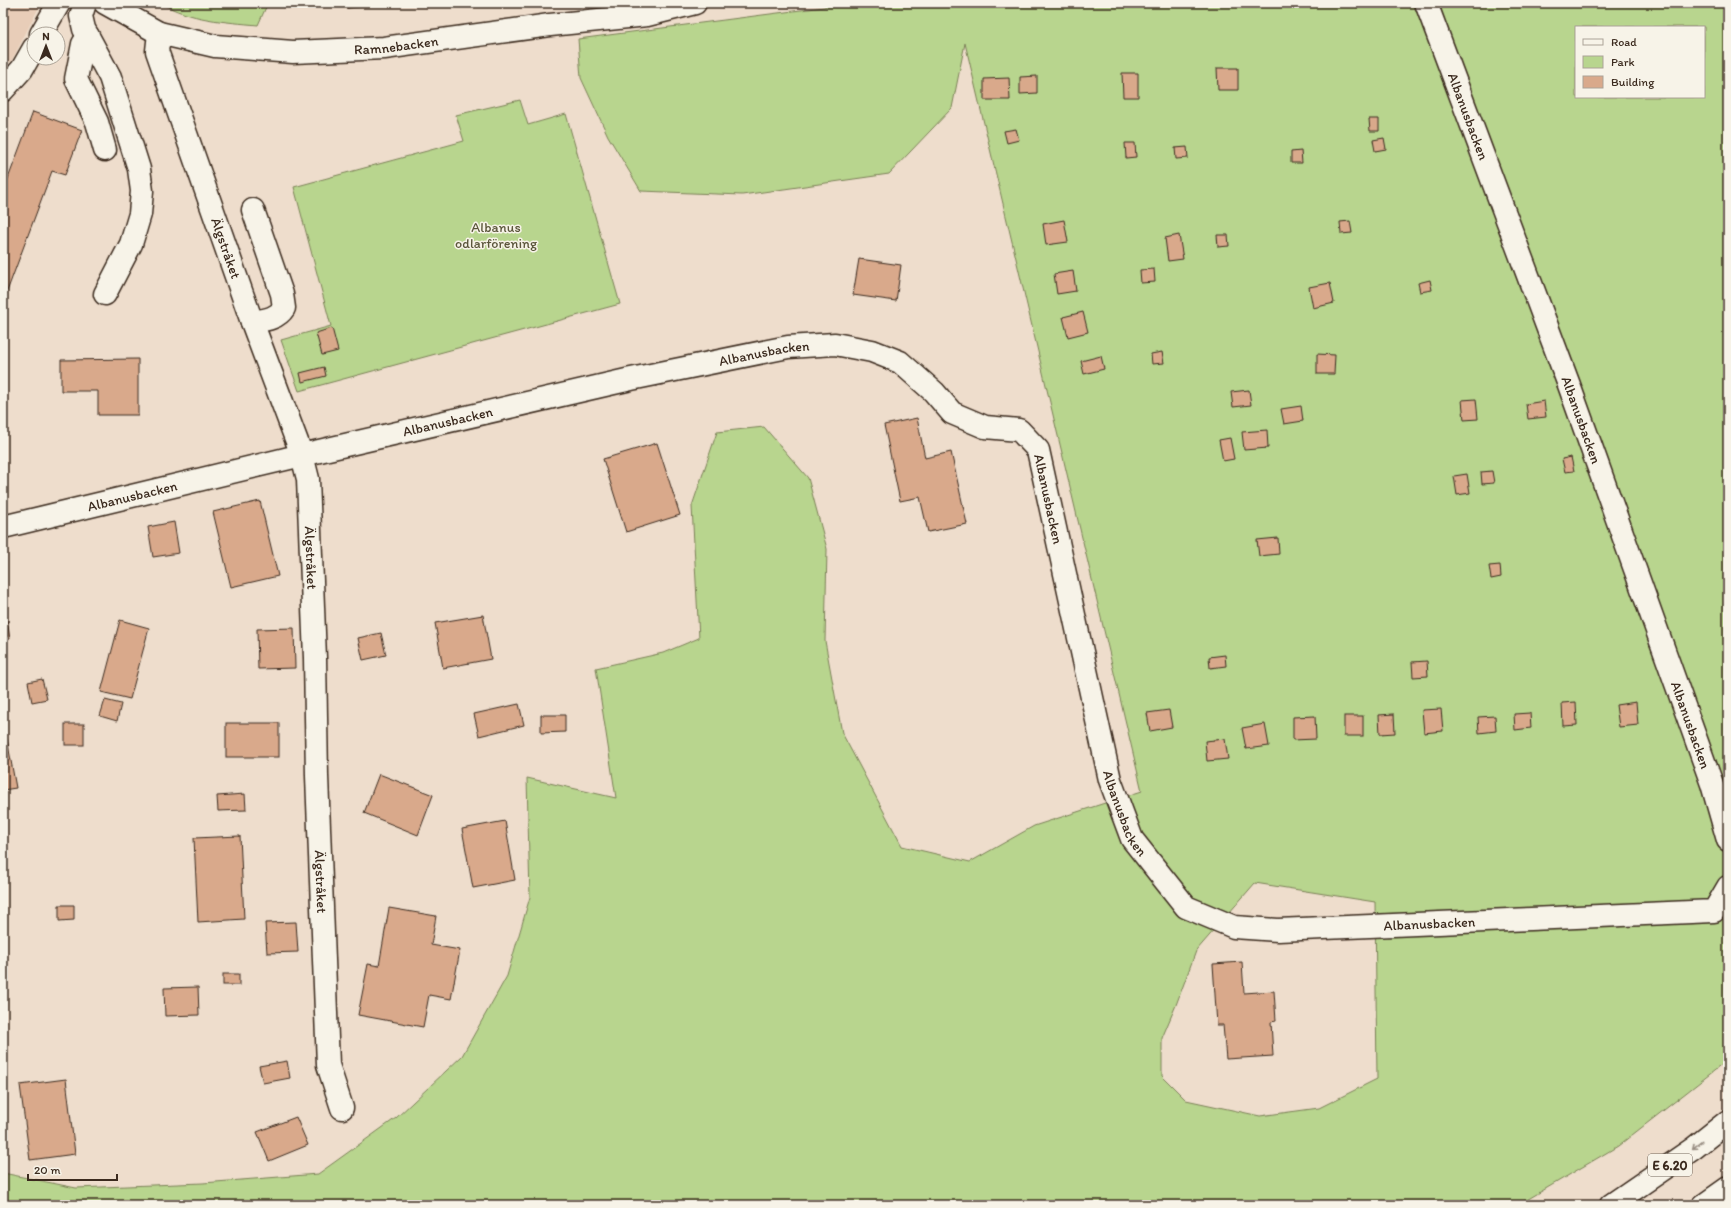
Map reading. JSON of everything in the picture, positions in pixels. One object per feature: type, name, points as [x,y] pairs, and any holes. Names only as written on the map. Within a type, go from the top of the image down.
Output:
[{"type":"main road","points":[[46,26],[59,3]]},
{"type":"main road","points":[[85,3],[81,16],[84,29],[110,77],[139,169],[142,191],[140,214],[131,244],[105,294]]},
{"type":"main road","name":"Ramnebacken","points":[[104,3],[159,33],[215,46],[293,52],[384,48],[550,25],[647,15],[695,3]]},
{"type":"main road","name":"Albanusbacken","points":[[1426,3],[1569,385],[1712,784],[1728,840]]},
{"type":"main road","name":"Älgstråket","points":[[159,33],[157,51],[252,322],[302,455],[308,479],[328,1066],[342,1108]]},
{"type":"main road","points":[[88,36],[84,44],[76,79],[97,122],[106,150]]},
{"type":"main road","points":[[3,90],[22,69],[26,62]]},
{"type":"main road","points":[[252,322],[272,318],[281,314],[284,308],[282,294],[253,210]]},
{"type":"main road","name":"Albanusbacken","points":[[3,527],[302,455],[624,381],[788,347],[835,344],[872,351],[900,362],[934,392],[952,413],[985,426],[1019,430],[1038,450],[1110,780],[1132,839],[1186,907],[1234,927],[1278,930],[1714,911],[1728,887]]},
{"type":"main road","name":"E 6.20","points":[[1611,1205],[1688,1153],[1728,1121]]},
{"type":"main road","points":[[1704,1205],[1728,1188]]},
{"type":"shaded area","points":[[3,3],[41,3],[29,26],[26,26],[26,32],[11,62],[3,61]]},
{"type":"green space","points":[[161,3],[267,3],[267,5],[258,25],[196,17],[172,9]]},
{"type":"green space","points":[[834,3],[1728,3],[1728,1060],[1618,1146],[1525,1201],[1509,1205],[3,1205],[3,1173],[76,1188],[203,1183],[318,1174],[396,1118],[462,1056],[507,976],[530,897],[527,778],[616,798],[596,668],[663,653],[699,638],[692,506],[717,432],[764,427],[808,478],[827,549],[825,641],[842,733],[902,846],[970,862],[1034,826],[1142,791],[965,43],[952,108],[889,174],[742,195],[641,191],[608,136],[581,78],[578,39],[824,7]],"holes":[[[1255,883],[1375,902],[1377,1079],[1319,1108],[1260,1116],[1186,1100],[1162,1076],[1162,1038],[1196,951]]]},
{"type":"green space","name":"Albanus odlarförening","points":[[520,100],[528,125],[566,114],[620,304],[299,391],[281,340],[331,326],[294,187],[464,141],[456,115]]},
{"type":"building","points":[[346,3],[369,3],[369,6],[347,8]]},
{"type":"building","points":[[1217,68],[1238,68],[1238,90],[1218,90]]},
{"type":"building","points":[[1122,73],[1138,73],[1138,97],[1123,97]]},
{"type":"building","points":[[1037,76],[1037,93],[1020,94],[1020,77]]},
{"type":"building","points":[[1009,78],[1010,100],[984,100],[984,79]]},
{"type":"building","points":[[33,112],[82,130],[65,175],[52,171],[3,302],[3,192]]},
{"type":"building","points":[[1369,119],[1379,119],[1379,131],[1370,131]]},
{"type":"building","points":[[1016,129],[1019,140],[1007,143],[1004,131]]},
{"type":"building","points":[[1384,138],[1386,149],[1375,151],[1373,140]]},
{"type":"building","points":[[1125,143],[1135,143],[1136,157],[1126,158]]},
{"type":"building","points":[[1187,147],[1188,158],[1176,159],[1175,148]]},
{"type":"building","points":[[1301,151],[1302,163],[1291,163],[1291,152]]},
{"type":"building","points":[[1064,220],[1068,242],[1046,245],[1043,224]]},
{"type":"building","points":[[1350,221],[1352,233],[1341,234],[1340,222]]},
{"type":"building","points":[[1179,235],[1183,259],[1168,261],[1165,238]]},
{"type":"building","points":[[1217,235],[1228,235],[1229,246],[1218,247]]},
{"type":"building","points":[[859,259],[901,265],[896,301],[853,295]]},
{"type":"building","points":[[1154,269],[1155,282],[1141,283],[1140,270]]},
{"type":"building","points":[[1073,271],[1076,291],[1057,294],[1054,274]]},
{"type":"building","points":[[1430,280],[1432,290],[1420,292],[1418,283]]},
{"type":"building","points":[[1330,283],[1334,303],[1313,308],[1309,287]]},
{"type":"building","points":[[1083,312],[1088,332],[1068,337],[1063,317]]},
{"type":"building","points":[[332,328],[338,351],[322,355],[316,333]]},
{"type":"building","points":[[1162,352],[1164,363],[1152,364],[1151,354]]},
{"type":"building","points":[[1317,354],[1335,355],[1334,374],[1317,374]]},
{"type":"building","points":[[1101,356],[1104,369],[1084,374],[1081,361]]},
{"type":"building","points":[[138,359],[138,415],[98,415],[98,391],[61,391],[61,360]]},
{"type":"building","points":[[324,367],[326,376],[302,382],[300,373]]},
{"type":"building","points":[[1249,390],[1251,405],[1233,407],[1231,392]]},
{"type":"building","points":[[1476,399],[1478,419],[1464,420],[1462,400]]},
{"type":"building","points":[[1544,401],[1546,417],[1528,419],[1526,404]]},
{"type":"building","points":[[1301,406],[1303,421],[1284,424],[1281,409]]},
{"type":"building","points":[[917,418],[925,458],[951,452],[967,524],[928,532],[920,497],[900,501],[884,425]]},
{"type":"building","points":[[1267,430],[1268,448],[1244,450],[1242,432]]},
{"type":"building","points":[[1230,438],[1234,459],[1223,461],[1219,440]]},
{"type":"building","points":[[657,443],[680,515],[626,532],[603,459]]},
{"type":"building","points":[[1571,457],[1574,471],[1565,472],[1562,459]]},
{"type":"building","points":[[1492,471],[1494,483],[1482,484],[1481,472]]},
{"type":"building","points":[[1467,474],[1470,493],[1457,495],[1454,476]]},
{"type":"building","points":[[260,501],[278,576],[231,587],[213,512]]},
{"type":"building","points":[[174,522],[179,553],[153,557],[148,527]]},
{"type":"building","points":[[1278,538],[1279,554],[1259,556],[1257,540]]},
{"type":"building","points":[[1500,565],[1501,577],[1491,579],[1489,566]]},
{"type":"building","points":[[3,593],[10,639],[3,640]]},
{"type":"building","points":[[483,615],[491,659],[443,668],[435,623]]},
{"type":"building","points":[[120,620],[149,628],[130,699],[101,692]]},
{"type":"building","points":[[294,628],[295,668],[258,669],[257,629]]},
{"type":"building","points":[[381,633],[386,655],[363,660],[358,638]]},
{"type":"building","points":[[1225,655],[1226,666],[1210,668],[1209,657]]},
{"type":"building","points":[[1427,661],[1428,676],[1413,677],[1412,662]]},
{"type":"building","points":[[42,679],[47,699],[32,702],[28,682]]},
{"type":"building","points":[[105,700],[121,704],[117,721],[100,716]]},
{"type":"building","points":[[1576,702],[1577,725],[1563,726],[1562,703]]},
{"type":"building","points":[[1636,702],[1638,725],[1619,727],[1616,705]]},
{"type":"building","points":[[519,704],[524,725],[479,736],[474,714]]},
{"type":"building","points":[[1441,709],[1443,731],[1424,733],[1422,710]]},
{"type":"building","points":[[1169,710],[1172,727],[1150,731],[1147,713]]},
{"type":"building","points":[[1530,713],[1531,728],[1515,730],[1514,714]]},
{"type":"building","points":[[1394,714],[1395,733],[1380,734],[1379,715]]},
{"type":"building","points":[[541,715],[565,715],[565,732],[541,733]]},
{"type":"building","points":[[1315,716],[1316,739],[1293,740],[1293,717]]},
{"type":"building","points":[[1344,716],[1363,716],[1363,736],[1344,736]]},
{"type":"building","points":[[1495,716],[1496,731],[1479,733],[1478,717]]},
{"type":"building","points":[[226,723],[279,723],[279,757],[226,757]]},
{"type":"building","points":[[65,724],[84,724],[84,745],[65,745]]},
{"type":"building","points":[[1265,724],[1269,746],[1246,749],[1242,728]]},
{"type":"building","points":[[7,739],[16,788],[3,790],[3,740]]},
{"type":"building","points":[[1225,739],[1228,759],[1207,761],[1205,741]]},
{"type":"building","points":[[379,774],[433,795],[418,835],[364,813]]},
{"type":"building","points":[[245,794],[246,810],[218,811],[217,796]]},
{"type":"building","points":[[505,821],[515,880],[473,888],[462,829]]},
{"type":"building","points":[[240,836],[244,919],[198,922],[194,838]]},
{"type":"building","points":[[59,905],[74,905],[74,920],[59,921]]},
{"type":"building","points":[[389,908],[436,916],[431,945],[460,950],[451,999],[429,995],[423,1027],[358,1015],[368,964],[379,966]]},
{"type":"building","points":[[296,922],[298,952],[267,953],[265,923]]},
{"type":"building","points":[[1242,962],[1244,993],[1274,991],[1276,1021],[1271,1022],[1273,1056],[1226,1059],[1223,1025],[1217,1025],[1213,964]]},
{"type":"building","points":[[223,974],[239,974],[239,985],[223,985]]},
{"type":"building","points":[[198,987],[199,1015],[165,1016],[164,988]]},
{"type":"building","points":[[287,1061],[290,1078],[263,1083],[259,1066]]},
{"type":"building","points":[[66,1079],[75,1154],[30,1160],[20,1085]]},
{"type":"building","points":[[296,1117],[308,1145],[269,1161],[257,1132]]}]
